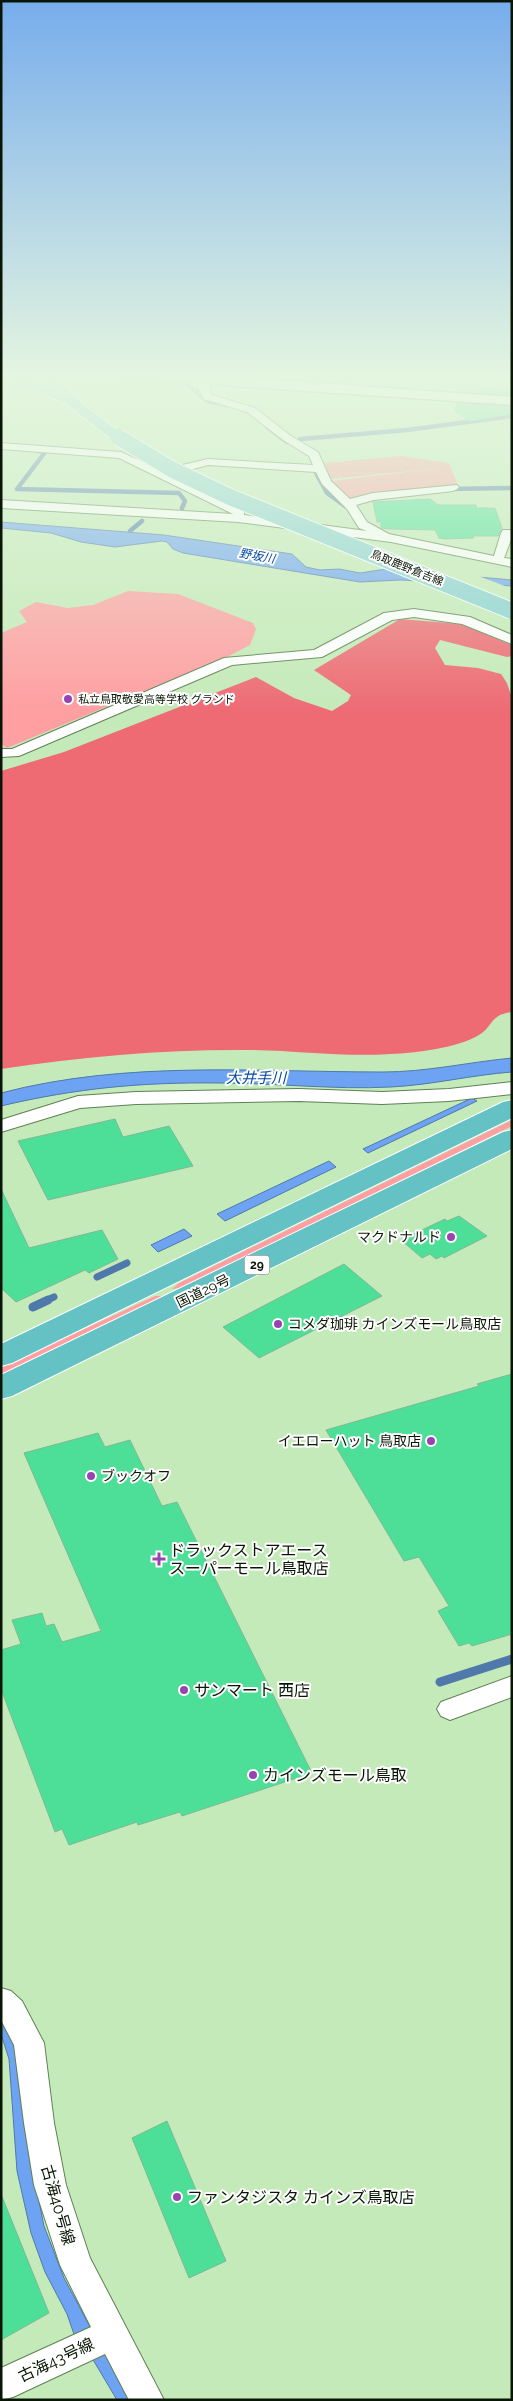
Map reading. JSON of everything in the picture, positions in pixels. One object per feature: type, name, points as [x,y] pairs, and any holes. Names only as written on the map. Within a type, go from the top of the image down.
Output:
[{"type":"highway","name":"29","points":[[1,1356],[512,1108]]},
{"type":"highway","name":"国道29号","points":[[1,1388],[303,1242],[512,1138]]},
{"type":"main road","name":"鳥取鹿野倉吉線","points":[[209,487],[512,611]]},
{"type":"main road","name":"鳥取鹿野倉吉線","points":[[239,487],[512,599]]},
{"type":"street","points":[[184,487],[251,520]]},
{"type":"street","points":[[331,487],[363,524],[391,538],[407,538],[506,556],[507,533]]},
{"type":"street","points":[[347,504],[373,498],[453,487]]},
{"type":"street","points":[[1,504],[180,513],[251,520],[391,538],[512,563]]},
{"type":"street","points":[[1,753],[14,753],[229,662],[317,654],[389,616],[414,613],[465,620],[512,640]]},
{"type":"street","points":[[1,1126],[78,1102],[88,1101],[136,1098],[290,1095],[382,1098],[449,1095],[512,1088]]},
{"type":"street","points":[[450,1709],[512,1686]]},
{"type":"street","name":"古海40号線","points":[[1,2002],[12,2011],[29,2043],[39,2122],[50,2185],[76,2265],[147,2400]]},
{"type":"street","name":"古海43号線","points":[[1,2386],[112,2334]]},
{"type":"shaded area","points":[[336,487],[444,487],[349,501]]},
{"type":"shaded area","name":"私立鳥取敬愛高等学校 グランド","points":[[128,591],[178,594],[253,623],[256,629],[250,645],[229,656],[7,748],[1,744],[1,633],[27,622],[19,611],[36,602],[68,608],[93,605]]},
{"type":"shaded area","points":[[400,619],[461,624],[512,645],[512,656],[507,657],[440,640],[435,648],[445,665],[478,668],[501,674],[507,683],[512,698],[512,1012],[495,1018],[484,1032],[470,1040],[436,1049],[412,1052],[357,1055],[254,1050],[159,1052],[64,1060],[1,1069],[1,771],[64,752],[256,677],[294,698],[332,711],[348,701],[351,695],[314,670]]},
{"type":"shaded area","points":[[512,1120],[512,1126],[182,1288],[172,1289],[179,1283]]},
{"type":"shaded area","points":[[155,1296],[161,1296],[159,1302],[1,1377],[1,1368]]},
{"type":"water","name":"野坂川","points":[[1,522],[164,535],[292,554],[306,567],[320,570],[339,569],[360,573],[386,569],[512,580],[512,586],[401,580],[360,582],[183,553],[173,549],[167,542],[162,541],[115,547],[81,542],[51,533],[1,528]]},
{"type":"water","name":"大井手川","points":[[512,1058],[512,1072],[406,1086],[348,1088],[241,1083],[137,1085],[56,1095],[1,1106],[1,1093],[48,1083],[96,1076],[191,1070],[399,1072]]},
{"type":"water","points":[[472,1098],[477,1101],[368,1153],[363,1149]]},
{"type":"water","points":[[329,1161],[336,1167],[225,1221],[217,1214]]},
{"type":"water","points":[[184,1229],[192,1236],[158,1252],[151,1245]]},
{"type":"water","points":[[1,2015],[12,2025],[32,2167],[44,2226],[64,2278],[96,2338],[137,2400],[117,2400],[92,2358],[76,2340],[67,2314],[45,2272],[31,2233],[17,2171],[9,2059],[1,2034]]},
{"type":"pier","points":[[382,568],[476,575],[510,588],[421,584]]},
{"type":"building","points":[[430,499],[438,505],[476,505],[477,508],[495,508],[502,528],[498,536],[445,539],[439,538],[435,530],[381,528],[381,522],[377,522],[373,502]]},
{"type":"building","points":[[115,1119],[123,1137],[169,1126],[193,1166],[48,1200],[18,1141]]},
{"type":"building","points":[[1,1189],[29,1248],[102,1230],[118,1259],[89,1273],[85,1270],[16,1302],[1,1288]]},
{"type":"building","name":"マクドナルド","points":[[459,1216],[487,1236],[444,1258],[442,1256],[436,1259],[430,1254],[422,1258],[401,1240],[445,1219],[447,1221]]},
{"type":"building","points":[[344,1264],[382,1296],[259,1358],[223,1327]]},
{"type":"building","points":[[512,1374],[512,1634],[472,1646],[469,1643],[459,1646],[438,1611],[449,1606],[419,1557],[404,1561],[326,1430],[479,1386],[477,1384]]},
{"type":"building","points":[[98,1433],[105,1447],[130,1440],[162,1506],[177,1502],[312,1773],[182,1816],[180,1812],[138,1825],[137,1822],[69,1845],[62,1829],[55,1832],[1,1689],[1,1650],[21,1644],[12,1620],[42,1613],[46,1626],[54,1624],[62,1642],[101,1631],[24,1453]]},
{"type":"building","points":[[167,2121],[226,2261],[189,2278],[132,2138]]},
{"type":"building","points":[[1,2194],[49,2313],[1,2340]]},
{"type":"waterway","points":[[18,487],[17,489],[179,493],[185,501],[182,508]]},
{"type":"waterway","points":[[324,487],[327,493],[345,506]]},
{"type":"waterway","points":[[448,489],[512,488]]},
{"type":"waterway","points":[[130,531],[142,521]]},
{"type":"waterway","points":[[97,1277],[127,1263]]},
{"type":"waterway","points":[[45,1301],[54,1297]]},
{"type":"waterway","points":[[33,1307],[48,1300]]},
{"type":"waterway","points":[[440,1682],[512,1659]]},
{"type":"place","name":"私立鳥取敬愛高等学校 グランド","points":[[68,699]]},
{"type":"place","name":"マクドナルド","points":[[451,1237]]},
{"type":"place","name":"コメダ珈琲 カインズモール鳥取店","points":[[278,1324]]},
{"type":"place","name":"イエローハット 鳥取店","points":[[431,1441]]},
{"type":"place","name":"ブックオフ","points":[[91,1476]]},
{"type":"place","name":"ドラックストアエース スーパーモール鳥取店","points":[[159,1559]]},
{"type":"place","name":"サンマート 西店","points":[[184,1690]]},
{"type":"place","name":"カインズモール鳥取","points":[[253,1775]]},
{"type":"place","name":"ファンタジスタ カインズ鳥取店","points":[[177,2197]]}]
